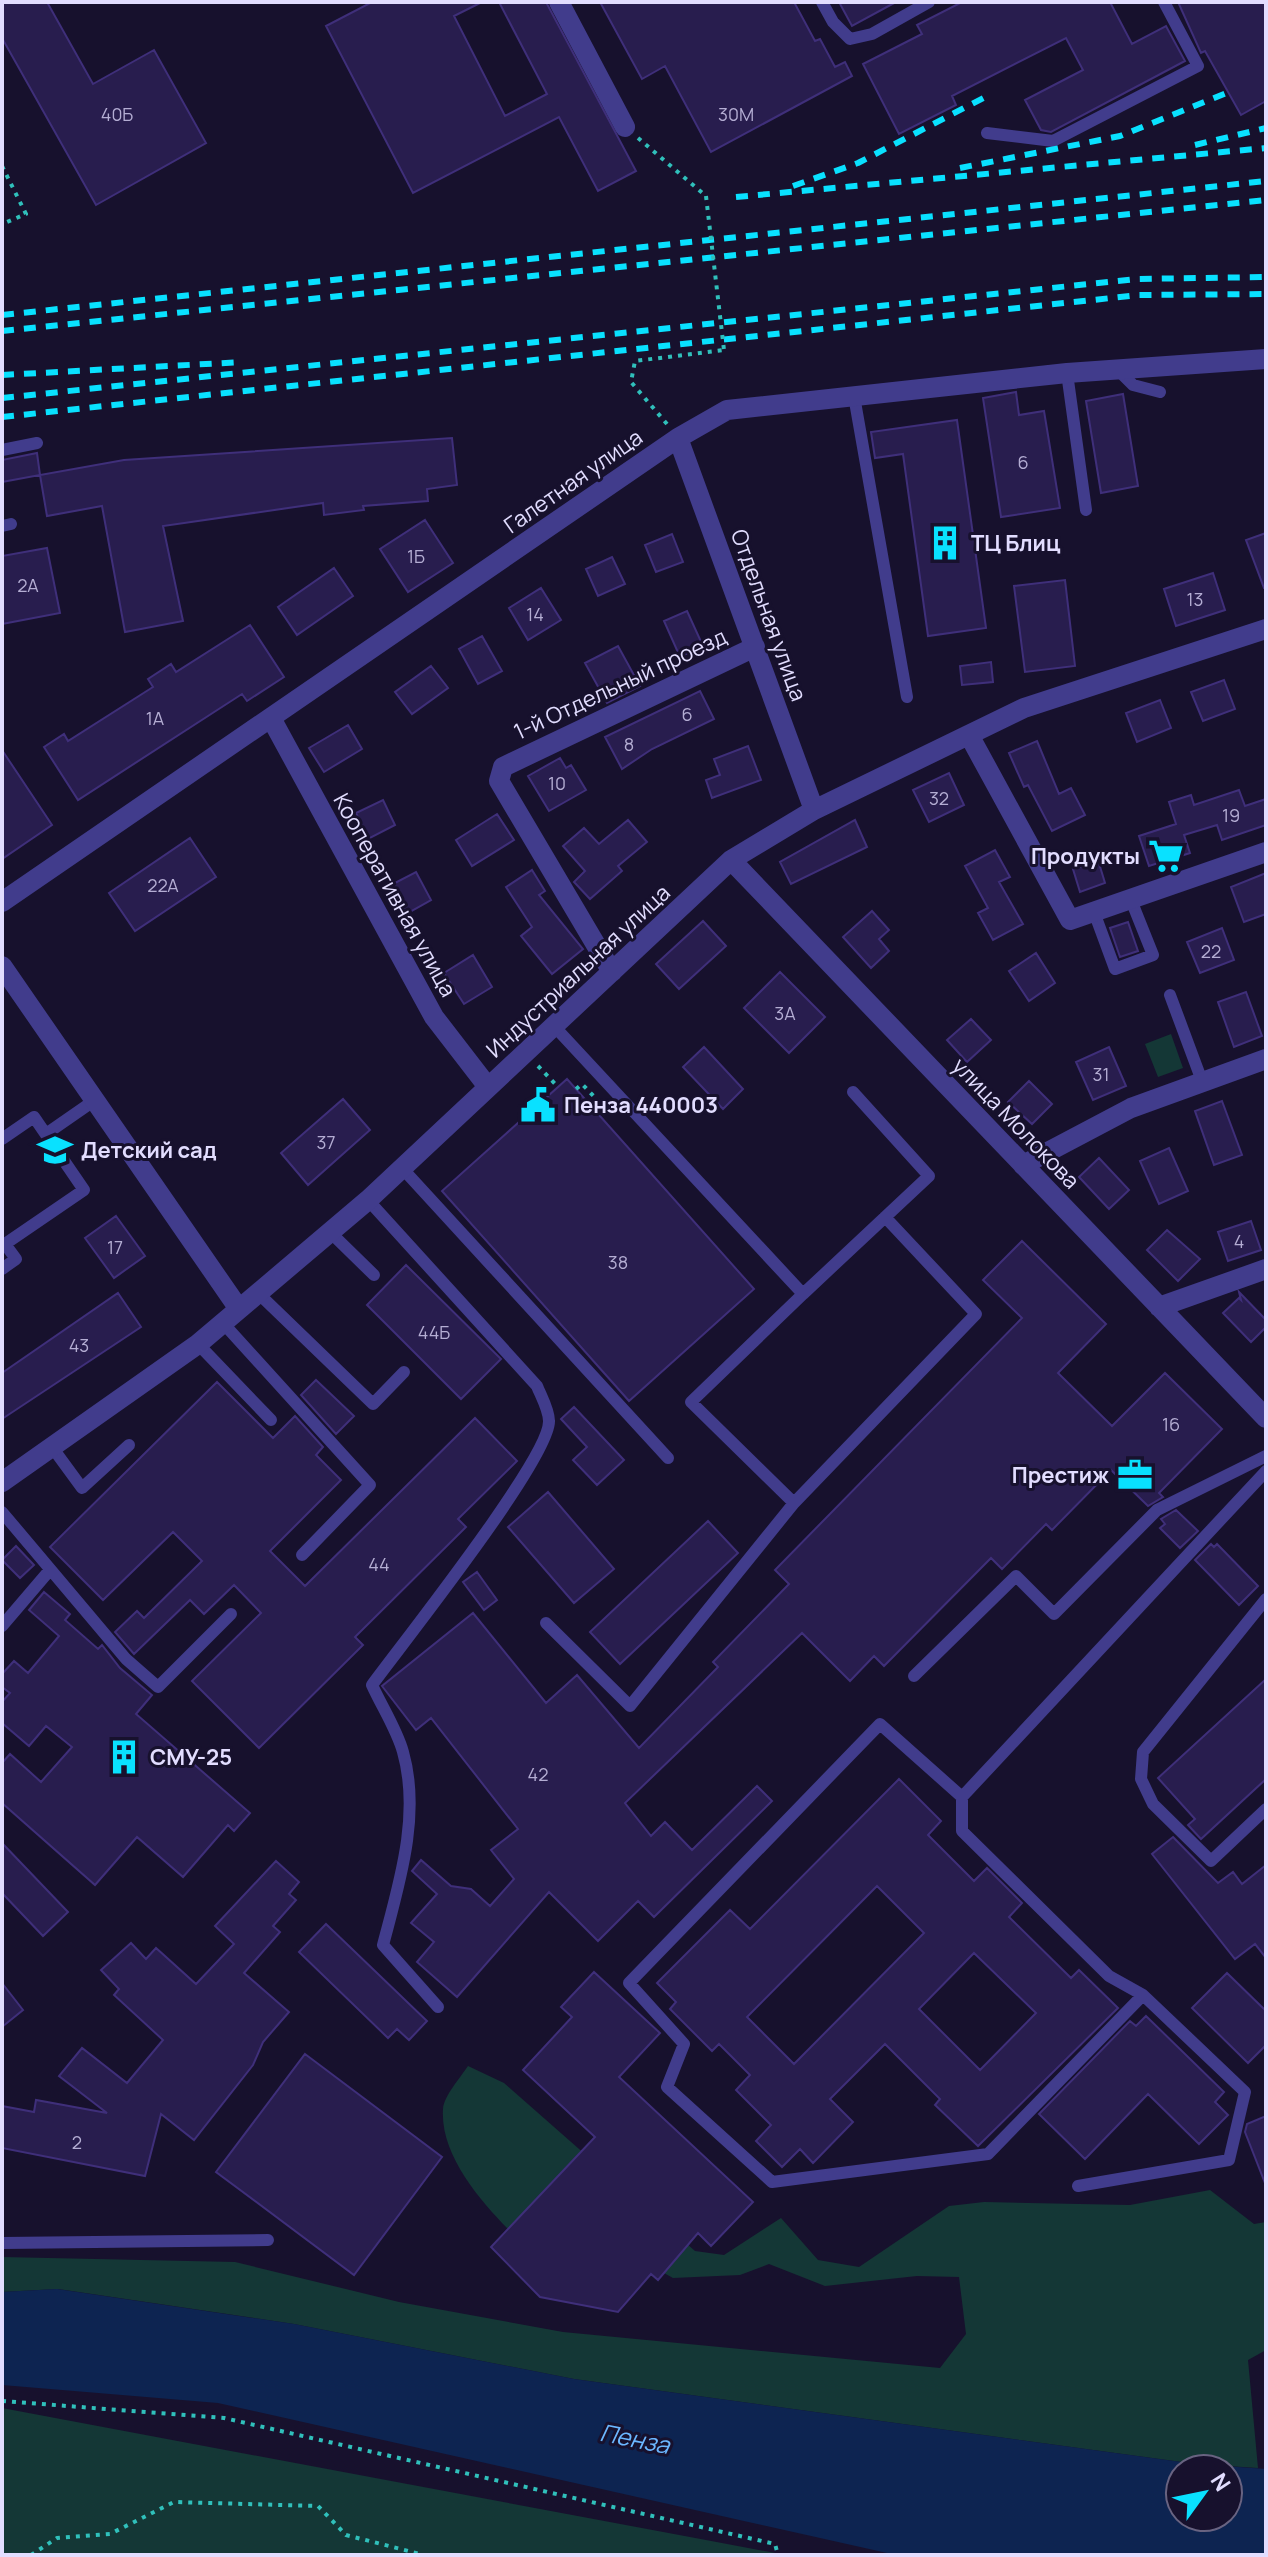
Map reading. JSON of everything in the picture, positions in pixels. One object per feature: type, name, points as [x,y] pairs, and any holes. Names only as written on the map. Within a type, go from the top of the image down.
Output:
[{"type":"street","points":[[559,2],[625,127]]},
{"type":"street","name":"Галетная улица","points":[[2,902],[678,438],[727,410],[1067,373],[1266,359]]},
{"type":"street","name":"Отдельная улица","points":[[678,438],[814,810]]},
{"type":"street","name":"Индустриальная улица","points":[[4,1478],[198,1344],[368,1200],[731,860],[814,810],[1024,708],[1266,629]]},
{"type":"street","name":"1-й Отдельный проезд","points":[[612,972],[499,781],[503,767],[755,647]]},
{"type":"street","name":"Кооперативная улица","points":[[271,718],[434,1017],[488,1087]]},
{"type":"street","points":[[969,735],[1070,920],[1266,852]]},
{"type":"street","name":"улица Молокова","points":[[731,860],[1266,1418]]},
{"type":"street","points":[[2,966],[239,1309]]},
{"type":"street","points":[[1023,1165],[1131,1108],[1266,1059]]},
{"type":"street","points":[[1159,1307],[1266,1269]]},
{"type":"lane","points":[[822,2],[833,22],[850,39],[872,34],[929,2]]},
{"type":"lane","points":[[987,133],[1053,141],[1198,66],[1164,2]]},
{"type":"lane","points":[[1118,370],[1133,385],[1160,392]]},
{"type":"lane","points":[[1067,373],[1086,510]]},
{"type":"lane","points":[[854,396],[907,697]]},
{"type":"lane","points":[[2,450],[37,443]]},
{"type":"lane","points":[[1094,912],[1115,969],[1153,955],[1131,900]]},
{"type":"lane","points":[[1170,995],[1202,1081]]},
{"type":"lane","points":[[554,1026],[803,1294]]},
{"type":"lane","points":[[794,1503],[691,1402],[929,1176],[853,1092]]},
{"type":"lane","points":[[46,1134],[95,1100]]},
{"type":"lane","points":[[2,1139],[34,1117],[84,1190],[4,1241],[16,1259],[2,1269]]},
{"type":"lane","points":[[402,1168],[668,1458]]},
{"type":"lane","points":[[368,1200],[537,1386],[549,1421],[543,1444],[504,1506],[372,1685],[403,1752],[410,1812],[400,1881],[383,1945],[438,2007]]},
{"type":"lane","points":[[546,1623],[630,1706],[794,1503],[976,1314],[885,1217]]},
{"type":"lane","points":[[330,1232],[374,1275]]},
{"type":"lane","points":[[258,1293],[373,1404],[404,1372]]},
{"type":"lane","points":[[223,1323],[370,1485],[302,1555]]},
{"type":"lane","points":[[198,1344],[271,1420]]},
{"type":"lane","points":[[52,1447],[82,1488],[129,1445]]},
{"type":"lane","points":[[914,1676],[1016,1576],[1054,1614],[1157,1510],[1266,1456]]},
{"type":"lane","points":[[1078,2186],[1229,2160],[1245,2092],[1143,1995],[1109,1976],[962,1831],[962,1797],[1266,1471]]},
{"type":"lane","points":[[2,1512],[126,1659],[158,1687],[231,1614]]},
{"type":"lane","points":[[2,1626],[49,1571]]},
{"type":"lane","points":[[1266,1599],[1143,1752],[1141,1779],[1153,1804],[1211,1861],[1266,1809]]},
{"type":"lane","points":[[962,1797],[880,1724],[629,1983],[684,2044],[667,2087],[772,2182],[988,2154],[1143,1995]]},
{"type":"lane","points":[[2,2243],[268,2240]]},
{"type":"path","points":[[625,127],[706,196],[724,350],[635,361],[631,382],[678,438]]},
{"type":"path","points":[[2,166],[26,214],[2,224]]},
{"type":"path","points":[[525,1053],[558,1087]]},
{"type":"path","points":[[576,1089],[582,1084],[605,1108],[598,1114]]},
{"type":"path","points":[[2,2401],[224,2418],[775,2544],[778,2555]]},
{"type":"path","points":[[31,2555],[57,2538],[110,2534],[174,2502],[318,2506],[346,2535],[424,2555]]},
{"type":"green space","points":[[1171,1034],[1183,1068],[1158,1077],[1145,1044]]},
{"type":"green space","points":[[468,2066],[504,2083],[695,2251],[724,2255],[781,2218],[818,2260],[859,2267],[949,2206],[984,2202],[1130,2205],[1210,2190],[1254,2224],[1266,2222],[1266,2350],[1248,2360],[1258,2468],[1244,2467],[1244,2453],[1164,2453],[1164,2460],[574,2379],[294,2324],[58,2289],[2,2292],[2,2257],[235,2262],[399,2302],[563,2332],[940,2368],[966,2334],[959,2277],[917,2276],[825,2286],[769,2264],[740,2275],[673,2278],[664,2273],[575,2158],[508,2229],[474,2190],[448,2143],[443,2109],[449,2093]]},
{"type":"green space","points":[[2,2408],[786,2555],[2,2555]]},
{"type":"water","name":"Пенза","points":[[57,2289],[294,2324],[574,2379],[1164,2460],[1164,2533],[1244,2533],[1244,2467],[1266,2469],[1266,2555],[896,2555],[218,2403],[2,2385],[2,2292]]},
{"type":"building","points":[[2,2],[47,2],[93,84],[154,50],[206,143],[96,205],[2,38]]},
{"type":"building","points":[[372,2],[482,2],[454,16],[505,116],[547,94],[499,2],[546,2],[636,171],[598,191],[559,117],[413,193],[326,26]]},
{"type":"building","points":[[600,2],[794,2],[815,41],[820,39],[835,67],[845,62],[852,76],[711,152],[665,66],[642,79]]},
{"type":"building","points":[[839,2],[896,2],[852,26]]},
{"type":"building","points":[[962,2],[1110,2],[1132,44],[1166,26],[1185,61],[1051,132],[1041,130],[1025,100],[1083,70],[1066,38],[952,96],[956,105],[899,134],[863,64],[922,34],[917,25]]},
{"type":"building","points":[[1178,2],[1266,2],[1266,101],[1241,115],[1205,51],[1201,53]]},
{"type":"building","points":[[1016,392],[1019,415],[1044,411],[1060,508],[1001,517],[983,398]]},
{"type":"building","points":[[1123,394],[1138,486],[1101,493],[1086,401]]},
{"type":"building","name":"ТЦ Блиц","points":[[957,420],[986,628],[928,636],[903,454],[875,458],[871,432]]},
{"type":"building","points":[[452,438],[457,485],[427,489],[428,501],[363,506],[364,510],[324,515],[323,503],[163,526],[183,621],[125,632],[102,506],[47,516],[40,475],[124,460]]},
{"type":"building","points":[[37,453],[40,475],[2,482],[2,460]]},
{"type":"building","points":[[425,520],[453,563],[408,592],[380,549]]},
{"type":"building","points":[[1266,533],[1266,588],[1264,588],[1246,540]]},
{"type":"building","points":[[672,534],[683,562],[656,572],[645,545]]},
{"type":"building","points":[[47,548],[60,613],[2,624],[2,556]]},
{"type":"building","points":[[612,557],[625,584],[598,596],[586,569]]},
{"type":"building","points":[[334,568],[353,596],[297,635],[278,607]]},
{"type":"building","points":[[1213,573],[1225,610],[1176,626],[1164,589]]},
{"type":"building","points":[[1065,580],[1075,666],[1025,672],[1014,586]]},
{"type":"building","points":[[541,588],[561,620],[528,640],[509,608]]},
{"type":"building","points":[[687,611],[703,646],[680,657],[664,621]]},
{"type":"building","points":[[250,625],[284,677],[247,701],[242,694],[78,800],[44,747],[64,734],[68,741],[153,687],[148,679],[171,664],[176,672]]},
{"type":"building","points":[[482,636],[502,671],[478,684],[459,649]]},
{"type":"building","points":[[618,646],[640,686],[607,703],[585,663]]},
{"type":"building","points":[[991,662],[993,682],[962,685],[960,666]]},
{"type":"building","points":[[431,666],[448,688],[412,714],[395,692]]},
{"type":"building","points":[[1224,680],[1235,709],[1203,721],[1191,692]]},
{"type":"building","points":[[700,691],[714,719],[652,749],[622,769],[605,737]]},
{"type":"building","points":[[1160,700],[1171,728],[1137,742],[1126,713]]},
{"type":"building","points":[[348,725],[362,749],[324,772],[309,748]]},
{"type":"building","points":[[1037,741],[1059,794],[1071,788],[1085,815],[1052,831],[1028,785],[1024,787],[1009,753]]},
{"type":"building","points":[[748,746],[761,780],[712,798],[706,780],[720,775],[714,759]]},
{"type":"building","points":[[2,750],[52,825],[2,859]]},
{"type":"building","points":[[560,758],[566,768],[571,765],[586,790],[549,811],[528,776]]},
{"type":"building","points":[[949,773],[964,805],[929,822],[913,790]]},
{"type":"building","points":[[1239,790],[1245,806],[1266,799],[1266,825],[1222,840],[1217,825],[1184,835],[1190,853],[1149,866],[1139,836],[1176,824],[1169,802],[1191,795],[1194,805]]},
{"type":"building","points":[[383,800],[395,825],[368,839],[356,813]]},
{"type":"building","points":[[497,814],[514,840],[472,866],[456,840]]},
{"type":"building","points":[[628,820],[647,842],[618,866],[622,871],[590,899],[574,882],[585,871],[563,846],[584,828],[599,844]]},
{"type":"building","points":[[855,820],[867,847],[791,884],[780,862]]},
{"type":"building","points":[[190,838],[216,877],[135,931],[109,893]]},
{"type":"building","points":[[995,850],[1010,877],[999,882],[1023,924],[993,940],[978,913],[988,908],[965,866]]},
{"type":"building","points":[[1098,860],[1105,883],[1080,892],[1073,869]]},
{"type":"building","points":[[532,870],[545,891],[539,895],[583,949],[552,974],[521,936],[532,927],[506,887]]},
{"type":"building","points":[[416,872],[431,900],[406,914],[391,885]]},
{"type":"building","points":[[1266,873],[1266,914],[1244,922],[1231,887]]},
{"type":"building","points":[[872,911],[889,930],[879,939],[889,951],[871,968],[843,937]]},
{"type":"building","points":[[703,921],[726,946],[679,989],[656,964]]},
{"type":"building","points":[[1128,922],[1138,951],[1120,957],[1110,928]]},
{"type":"building","points":[[1222,928],[1234,960],[1200,973],[1187,942]]},
{"type":"building","points":[[1036,953],[1055,983],[1029,1001],[1009,971]]},
{"type":"building","points":[[473,955],[492,987],[464,1004],[444,973]]},
{"type":"building","points":[[780,972],[825,1017],[789,1053],[744,1008]]},
{"type":"building","points":[[1246,992],[1262,1036],[1234,1047],[1218,1002]]},
{"type":"building","points":[[971,1019],[991,1040],[967,1062],[947,1040]]},
{"type":"building","points":[[704,1047],[743,1089],[723,1109],[683,1067]]},
{"type":"building","points":[[1109,1047],[1126,1086],[1093,1100],[1076,1062]]},
{"type":"building","points":[[567,1079],[754,1289],[629,1401],[442,1191]]},
{"type":"building","points":[[1029,1081],[1052,1104],[1032,1124],[1008,1102]]},
{"type":"building","points":[[343,1099],[370,1130],[308,1185],[281,1153]]},
{"type":"building","points":[[1222,1101],[1242,1155],[1214,1165],[1195,1111]]},
{"type":"building","points":[[1169,1148],[1188,1191],[1159,1204],[1140,1161]]},
{"type":"building","points":[[1099,1158],[1129,1190],[1109,1209],[1079,1177]]},
{"type":"building","points":[[116,1216],[145,1256],[114,1278],[85,1238]]},
{"type":"building","points":[[1251,1221],[1261,1250],[1228,1261],[1218,1232]]},
{"type":"building","points":[[1167,1230],[1200,1259],[1178,1281],[1147,1250]]},
{"type":"building","points":[[1022,1241],[1106,1324],[1058,1373],[1112,1426],[1165,1373],[1222,1429],[1159,1493],[1163,1497],[1148,1506],[1111,1470],[1052,1530],[1046,1524],[1002,1569],[991,1558],[884,1666],[874,1656],[850,1681],[802,1633],[625,1803],[651,1836],[665,1822],[692,1850],[757,1786],[772,1801],[654,1917],[638,1901],[598,1941],[549,1892],[457,1997],[417,1962],[434,1942],[411,1923],[437,1894],[412,1871],[421,1860],[451,1886],[471,1889],[490,1906],[514,1879],[491,1850],[518,1829],[431,1718],[416,1730],[382,1686],[473,1613],[546,1703],[577,1675],[639,1748],[718,1667],[713,1662],[789,1584],[775,1570],[1022,1318],[983,1280]]},
{"type":"building","points":[[406,1265],[501,1359],[461,1399],[367,1305]]},
{"type":"building","points":[[1239,1292],[1266,1320],[1266,1327],[1251,1342],[1223,1313],[1239,1298],[1241,1300]]},
{"type":"building","points":[[118,1293],[141,1327],[2,1419],[2,1373]]},
{"type":"building","points":[[316,1380],[354,1416],[336,1434],[301,1395]]},
{"type":"building","points":[[217,1382],[273,1438],[295,1416],[323,1447],[316,1455],[341,1480],[270,1551],[305,1586],[475,1418],[517,1461],[458,1519],[466,1527],[355,1637],[363,1645],[259,1748],[192,1681],[261,1613],[234,1585],[204,1614],[190,1600],[134,1654],[115,1632],[137,1611],[144,1618],[202,1561],[173,1532],[103,1600],[50,1547]]},
{"type":"building","points":[[574,1407],[624,1460],[597,1485],[573,1460],[587,1447],[561,1419]]},
{"type":"building","points":[[548,1492],[614,1569],[574,1603],[508,1527]]},
{"type":"building","points":[[1176,1510],[1198,1531],[1180,1548],[1160,1528],[1165,1524],[1161,1519]]},
{"type":"building","points":[[708,1521],[738,1553],[620,1664],[590,1632]]},
{"type":"building","points":[[1211,1544],[1214,1547],[1217,1544],[1258,1586],[1239,1605],[1195,1560]]},
{"type":"building","points":[[16,1546],[34,1565],[20,1578],[2,1560]]},
{"type":"building","points":[[477,1572],[497,1600],[484,1610],[463,1582]]},
{"type":"building","name":"СМУ-25","points":[[44,1592],[70,1614],[65,1620],[98,1649],[102,1645],[120,1668],[152,1695],[136,1714],[250,1813],[234,1831],[228,1825],[183,1877],[137,1837],[95,1885],[2,1803],[2,1763],[10,1754],[41,1782],[72,1747],[46,1726],[29,1746],[2,1723],[2,1702],[10,1693],[2,1687],[2,1674],[14,1661],[28,1673],[59,1636],[29,1610]]},
{"type":"building","points":[[1266,1679],[1266,1779],[1201,1839],[1188,1825],[1195,1819],[1158,1778]]},
{"type":"building","points":[[899,1779],[941,1821],[928,1835],[974,1881],[987,1868],[1022,1903],[1009,1917],[1071,1978],[1079,1970],[1118,2008],[978,2146],[935,2105],[940,2099],[885,2044],[830,2099],[853,2122],[813,2163],[800,2149],[782,2167],[756,2141],[771,2125],[736,2090],[750,2075],[719,2044],[712,2051],[670,2009],[676,2002],[657,1983],[730,1910],[750,1929]],"holes":[[[877,1886],[924,1933],[794,2064],[747,2017]],[[974,1953],[1036,2013],[980,2070],[919,2009]]]},
{"type":"building","points":[[1173,1837],[1218,1883],[1233,1872],[1242,1884],[1266,1865],[1266,1958],[1255,1944],[1235,1959],[1152,1854]]},
{"type":"building","points":[[2,1843],[68,1912],[43,1936],[2,1893]]},
{"type":"building","points":[[276,1861],[299,1882],[289,1894],[296,1900],[273,1926],[280,1932],[244,1973],[289,2012],[263,2042],[253,2065],[194,2140],[161,2114],[145,2176],[2,2148],[2,2106],[34,2112],[36,2100],[107,2113],[59,2076],[82,2048],[127,2083],[163,2040],[114,1995],[119,1989],[101,1970],[131,1943],[146,1959],[156,1948],[196,1984],[234,1944],[215,1926]]},
{"type":"building","points":[[326,1924],[427,2021],[409,2040],[397,2029],[388,2038],[299,1952]]},
{"type":"building","points":[[594,1972],[660,2033],[619,2077],[753,2202],[711,2246],[698,2233],[658,2280],[651,2274],[618,2312],[540,2297],[491,2247],[595,2137],[523,2070],[572,2017],[561,2007]]},
{"type":"building","points":[[1227,1973],[1266,2011],[1266,2045],[1248,2063],[1192,2008]]},
{"type":"building","points":[[2,1983],[23,2010],[2,2027]]},
{"type":"building","points":[[1146,2016],[1224,2092],[1215,2102],[1228,2115],[1199,2144],[1148,2094],[1085,2159],[1039,2114],[1130,2021],[1136,2026]]},
{"type":"building","points":[[305,2054],[442,2157],[354,2275],[216,2172]]},
{"type":"building","points":[[1266,2116],[1265,2183],[1245,2132],[1247,2124]]},
{"type":"railway","points":[[960,168],[1120,136],[1229,92]]},
{"type":"railway","points":[[793,186],[858,163],[991,94]]},
{"type":"railway","points":[[1195,145],[1266,128]]},
{"type":"railway","points":[[736,197],[1266,148]]},
{"type":"railway","points":[[2,315],[1266,181]]},
{"type":"railway","points":[[2,331],[1266,200]]},
{"type":"railway","points":[[2,398],[1137,279],[1266,277]]},
{"type":"railway","points":[[2,417],[1139,295],[1266,294]]},
{"type":"railway","points":[[2,375],[243,362]]},
{"type":"place","name":"ТЦ Блиц","points":[[945,543]]},
{"type":"place","name":"Продукты","points":[[1166,856]]},
{"type":"place","name":"Пенза 440003","points":[[538,1105]]},
{"type":"place","name":"Детский сад","points":[[55,1150]]},
{"type":"place","name":"Престиж","points":[[1135,1475]]},
{"type":"place","name":"СМУ-25","points":[[124,1757]]}]
